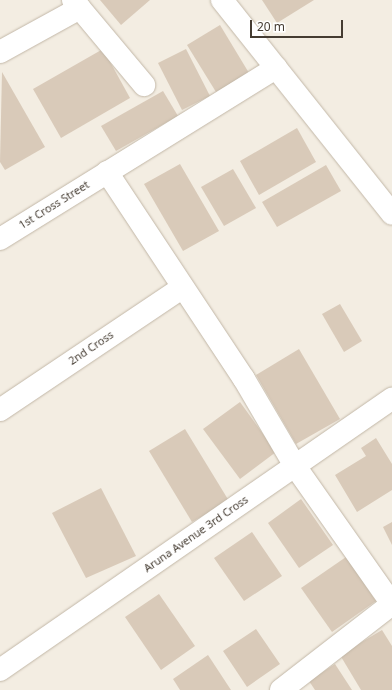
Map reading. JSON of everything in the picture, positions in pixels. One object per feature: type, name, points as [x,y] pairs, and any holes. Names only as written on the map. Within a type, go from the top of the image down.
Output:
[{"type":"street","points":[[222,0],[392,214]]},
{"type":"street","points":[[0,52],[77,4],[144,85]]},
{"type":"street","name":"1st Cross Street","points":[[0,239],[276,68]]},
{"type":"street","points":[[107,172],[183,286],[295,466],[392,604],[282,690]]},
{"type":"street","name":"2nd Cross","points":[[0,410],[183,286]]},
{"type":"street","name":"Aruna Avenue 3rd Cross","points":[[0,670],[392,399]]},
{"type":"building","points":[[100,0],[150,0],[121,25]]},
{"type":"building","points":[[262,0],[314,0],[277,23]]},
{"type":"building","points":[[220,25],[249,73],[216,92],[187,45]]},
{"type":"building","points":[[103,49],[130,98],[61,138],[33,89]]},
{"type":"building","points":[[186,49],[210,96],[182,110],[158,63]]},
{"type":"building","points":[[2,72],[45,147],[5,170],[0,162]]},
{"type":"building","points":[[163,91],[178,116],[116,151],[101,126]]},
{"type":"building","points":[[297,128],[316,162],[259,195],[240,161]]},
{"type":"building","points":[[180,164],[219,231],[183,251],[144,184]]},
{"type":"building","points":[[326,165],[341,191],[277,227],[262,202]]},
{"type":"building","points":[[233,169],[256,208],[224,226],[201,187]]},
{"type":"building","points":[[340,304],[362,341],[344,352],[322,314]]},
{"type":"building","points":[[299,349],[340,419],[296,444],[256,375]]},
{"type":"building","points":[[240,402],[276,452],[240,479],[203,429]]},
{"type":"building","points":[[185,429],[229,501],[192,522],[149,451]]},
{"type":"building","points":[[376,438],[392,464],[392,490],[357,512],[335,475],[366,456],[361,448]]},
{"type":"building","points":[[101,488],[136,556],[86,578],[52,513]]},
{"type":"building","points":[[301,499],[333,545],[299,568],[268,523]]},
{"type":"building","points":[[392,522],[392,545],[383,527]]},
{"type":"building","points":[[252,532],[282,576],[244,601],[214,558]]},
{"type":"building","points":[[346,557],[376,601],[332,632],[301,588]]},
{"type":"building","points":[[159,594],[195,646],[161,670],[125,617]]},
{"type":"building","points":[[256,629],[280,664],[247,687],[223,651]]},
{"type":"building","points":[[382,630],[392,646],[392,690],[361,690],[340,655]]},
{"type":"building","points":[[208,655],[231,690],[180,690],[173,679]]},
{"type":"building","points":[[335,664],[352,690],[315,690],[309,681]]}]
